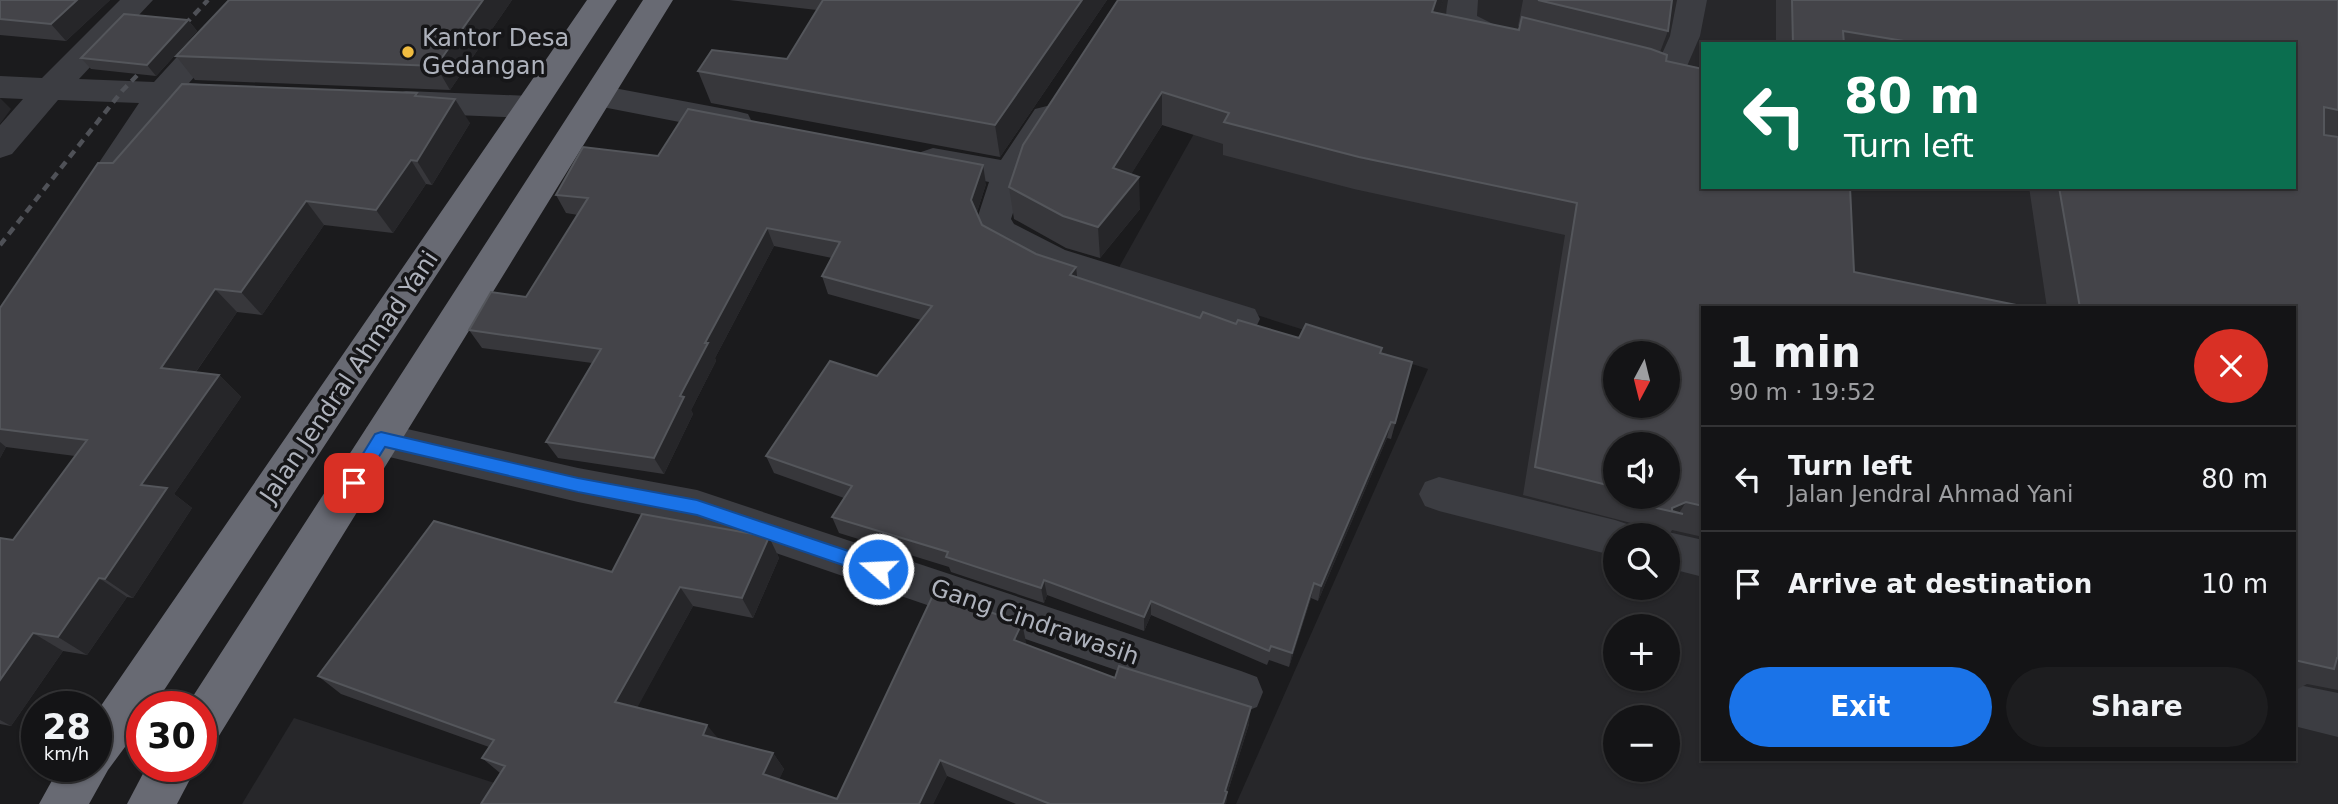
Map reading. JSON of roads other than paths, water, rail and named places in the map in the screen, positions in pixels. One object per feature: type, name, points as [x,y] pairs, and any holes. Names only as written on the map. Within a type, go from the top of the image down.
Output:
[{"type":"highway","name":"Jalan Jendral Ahmad Yani","points":[[112,729],[602,0]]},
{"type":"highway","points":[[217,699],[658,0]]},
{"type":"highway","points":[[62,804],[76,782]]},
{"type":"highway","points":[[150,804],[164,782]]},
{"type":"street","points":[[0,146],[49,90],[138,0]]},
{"type":"street","points":[[81,215],[163,92],[246,0]]},
{"type":"street","points":[[1464,0],[1461,20],[1467,26],[1534,44]]},
{"type":"street","points":[[1598,59],[1657,76],[1670,72],[1685,36],[1692,0]]},
{"type":"street","points":[[0,87],[258,96]]},
{"type":"street","points":[[1063,93],[1009,174],[994,219],[1000,233],[1053,260],[1241,319]]},
{"type":"street","points":[[598,96],[762,127]]},
{"type":"street","points":[[380,101],[530,107]]},
{"type":"street","points":[[900,153],[1009,174]]},
{"type":"street","name":"Gang Cindrawasih","points":[[381,439],[578,485],[697,508],[1241,692]]},
{"type":"street","points":[[1439,494],[1603,534]]},
{"type":"street","points":[[1680,553],[1701,558]]},
{"type":"street","points":[[2296,705],[2338,715]]},
{"type":"railway","points":[[175,35],[208,0]]},
{"type":"railway","points":[[0,245],[122,91],[151,61]]},
{"type":"place","name":"Kantor Desa Gedangan","points":[[408,52]]}]
